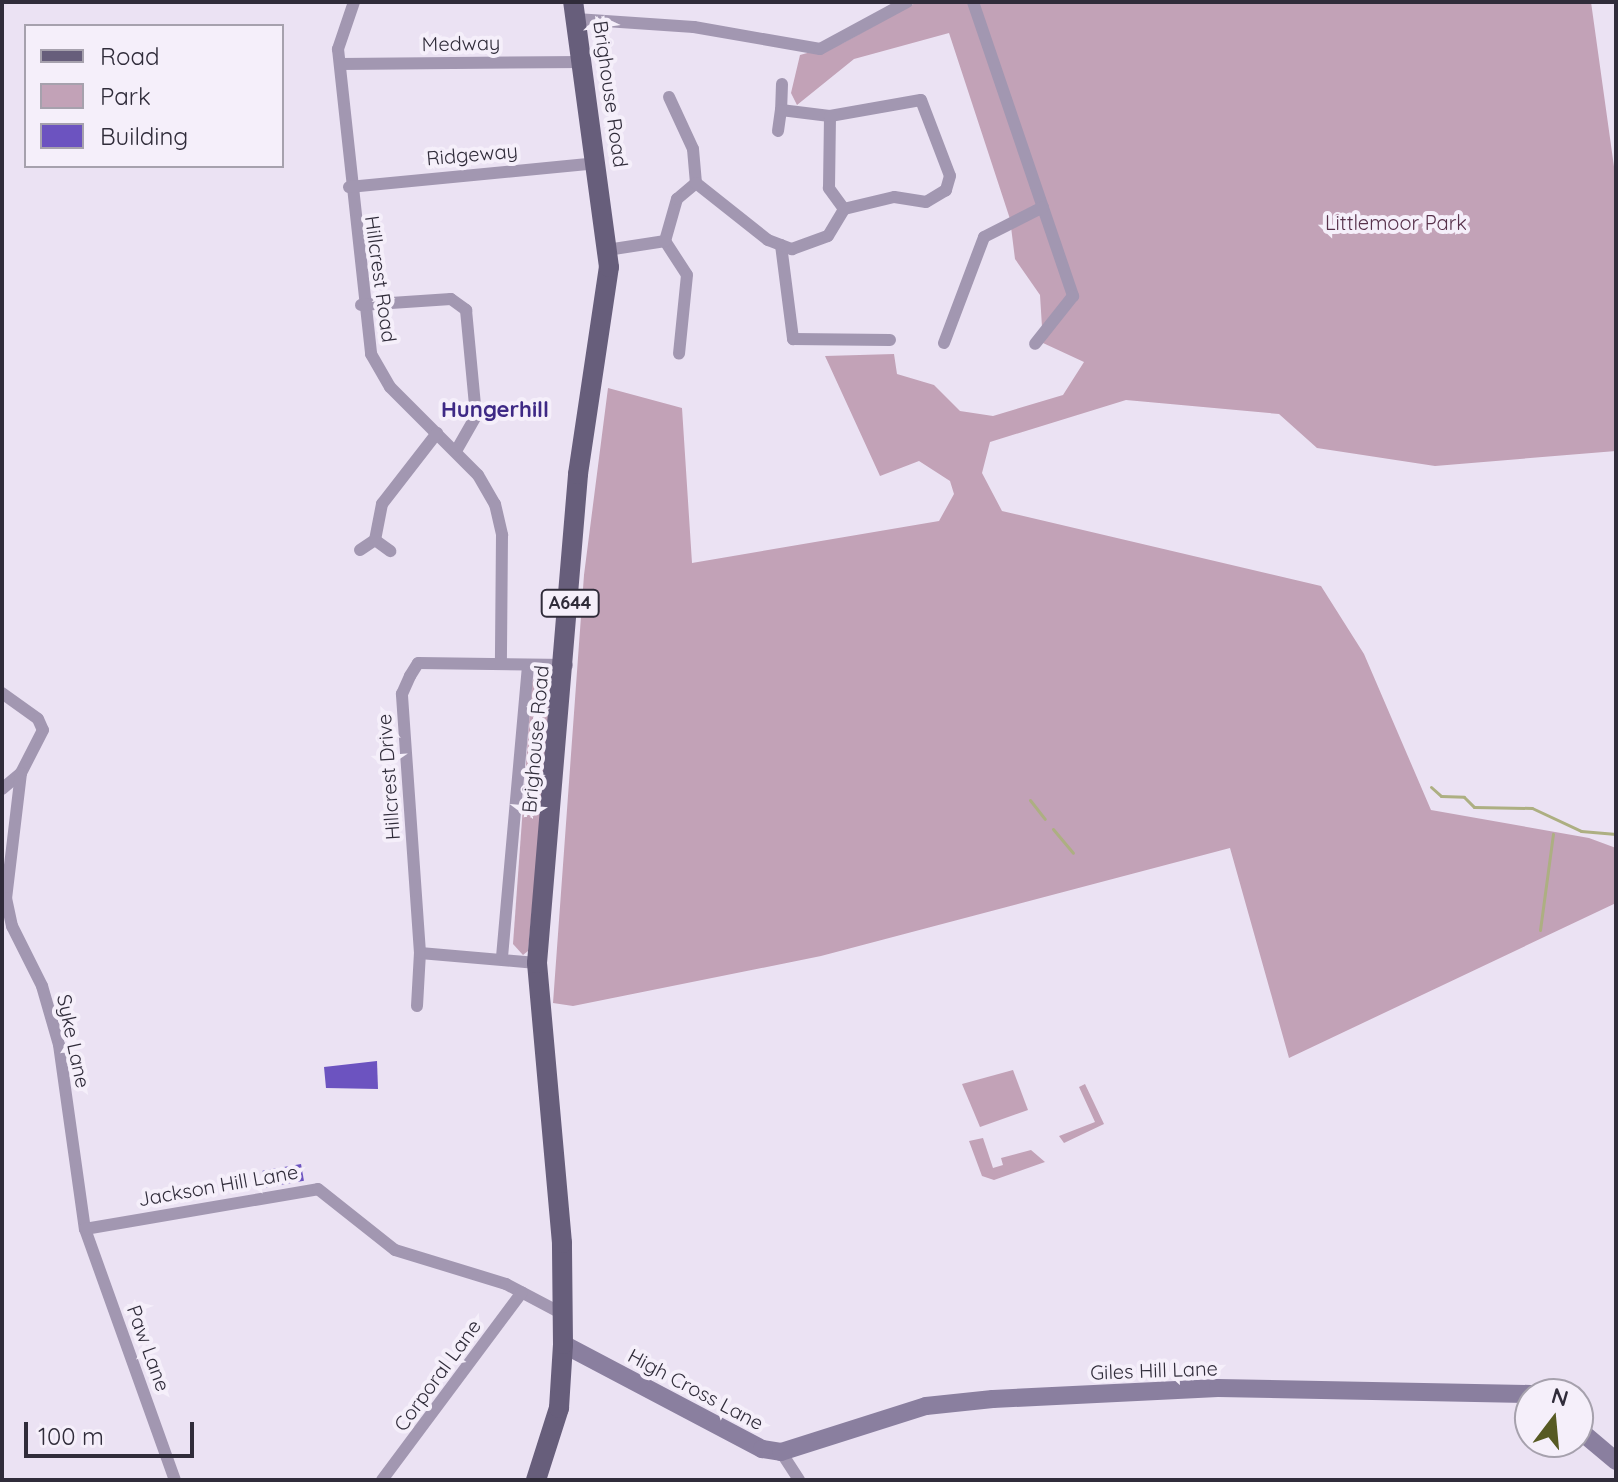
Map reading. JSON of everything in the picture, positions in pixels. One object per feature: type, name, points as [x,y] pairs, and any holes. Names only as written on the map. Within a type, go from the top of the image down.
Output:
[{"type":"main road","name":"Brighouse Road","points":[[536,1480],[559,1408],[563,1344],[537,963],[567,665],[573,526],[603,331],[607,250],[598,163],[575,10]]},
{"type":"street","name":"Hillcrest Road","points":[[354,2],[340,64],[361,305],[371,354],[390,387],[456,451],[495,504],[502,535],[501,662]]},
{"type":"street","points":[[575,10],[820,49],[907,2]]},
{"type":"street","points":[[973,2],[1073,296],[1035,344]]},
{"type":"street","name":"Medway","points":[[340,64],[583,62]]},
{"type":"street","points":[[778,131],[782,84]]},
{"type":"street","points":[[676,101],[693,149],[696,183],[781,245],[792,249],[828,236],[844,209],[894,197],[939,199],[950,176],[921,100],[830,116],[781,110]]},
{"type":"street","points":[[830,116],[829,188],[844,209]]},
{"type":"street","name":"Ridgeway","points":[[349,187],[598,163]]},
{"type":"street","points":[[679,354],[687,275],[665,241],[677,199],[696,183]]},
{"type":"street","points":[[944,343],[984,237],[1043,207]]},
{"type":"street","points":[[607,250],[665,241]]},
{"type":"street","points":[[781,245],[793,339],[890,340]]},
{"type":"street","points":[[361,305],[451,299],[466,310],[476,416],[456,451]]},
{"type":"street","points":[[360,550],[375,540],[382,504],[437,433]]},
{"type":"street","points":[[375,540],[390,551]]},
{"type":"street","name":"Hillcrest Drive","points":[[417,1006],[420,953],[402,694],[418,663],[567,665]]},
{"type":"street","points":[[502,957],[528,665]]},
{"type":"street","points":[[2,693],[38,719],[43,730],[21,773],[2,789]]},
{"type":"street","name":"Syke Lane","points":[[21,773],[6,898],[59,1045],[85,1229]]},
{"type":"street","points":[[420,953],[502,957],[537,963]]},
{"type":"street","name":"Jackson Hill Lane","points":[[85,1229],[318,1189],[395,1250],[522,1292],[563,1314]]},
{"type":"street","name":"Paw Lane","points":[[85,1229],[175,1480]]},
{"type":"street","name":"Corporal Lane","points":[[382,1480],[522,1292]]},
{"type":"street","name":"High Cross Lane","points":[[563,1344],[762,1449],[781,1452],[799,1480]]},
{"type":"street","name":"Giles Hill Lane","points":[[781,1452],[926,1406],[993,1399],[1218,1388],[1514,1394]]},
{"type":"street","points":[[1594,1442],[1616,1461]]},
{"type":"green space","name":"Littlemoor Park","points":[[917,2],[1591,2],[1616,181],[1616,451],[1435,466],[1317,448],[1279,414],[1126,400],[990,442],[982,473],[1002,511],[1321,586],[1364,654],[1431,810],[1589,838],[1616,848],[1616,903],[1289,1058],[1230,848],[821,956],[573,1006],[553,1003],[584,575],[608,388],[682,408],[692,563],[939,521],[954,494],[950,481],[919,461],[880,476],[825,356],[894,354],[897,374],[934,385],[960,411],[993,416],[1063,395],[1084,362],[1043,343],[1040,295],[1015,259],[1010,219],[949,33],[854,59],[797,105],[791,93],[800,55],[843,43]]},
{"type":"green space","points":[[539,670],[555,672],[528,951],[523,955],[513,944],[532,682]]},
{"type":"green space","points":[[1013,1070],[1028,1110],[980,1127],[962,1084]]},
{"type":"green space","points":[[1085,1084],[1104,1124],[1064,1143],[1059,1136],[1095,1122],[1079,1087]]},
{"type":"green space","points":[[983,1138],[993,1168],[1003,1165],[1001,1158],[1031,1150],[1045,1162],[994,1180],[982,1176],[969,1141]]},
{"type":"building","points":[[377,1061],[378,1089],[326,1088],[324,1067]]},
{"type":"building","points":[[301,1164],[304,1181],[266,1188],[263,1171]]},
{"type":"waterway","points":[[1431,787],[1441,796],[1464,797],[1474,807],[1532,808],[1581,831],[1616,834]]},
{"type":"waterway","points":[[1030,800],[1045,819]]},
{"type":"waterway","points":[[1053,829],[1073,853]]},
{"type":"waterway","points":[[1540,930],[1553,834]]},
{"type":"district","name":"Hungerhill","points":[[495,410]]}]
